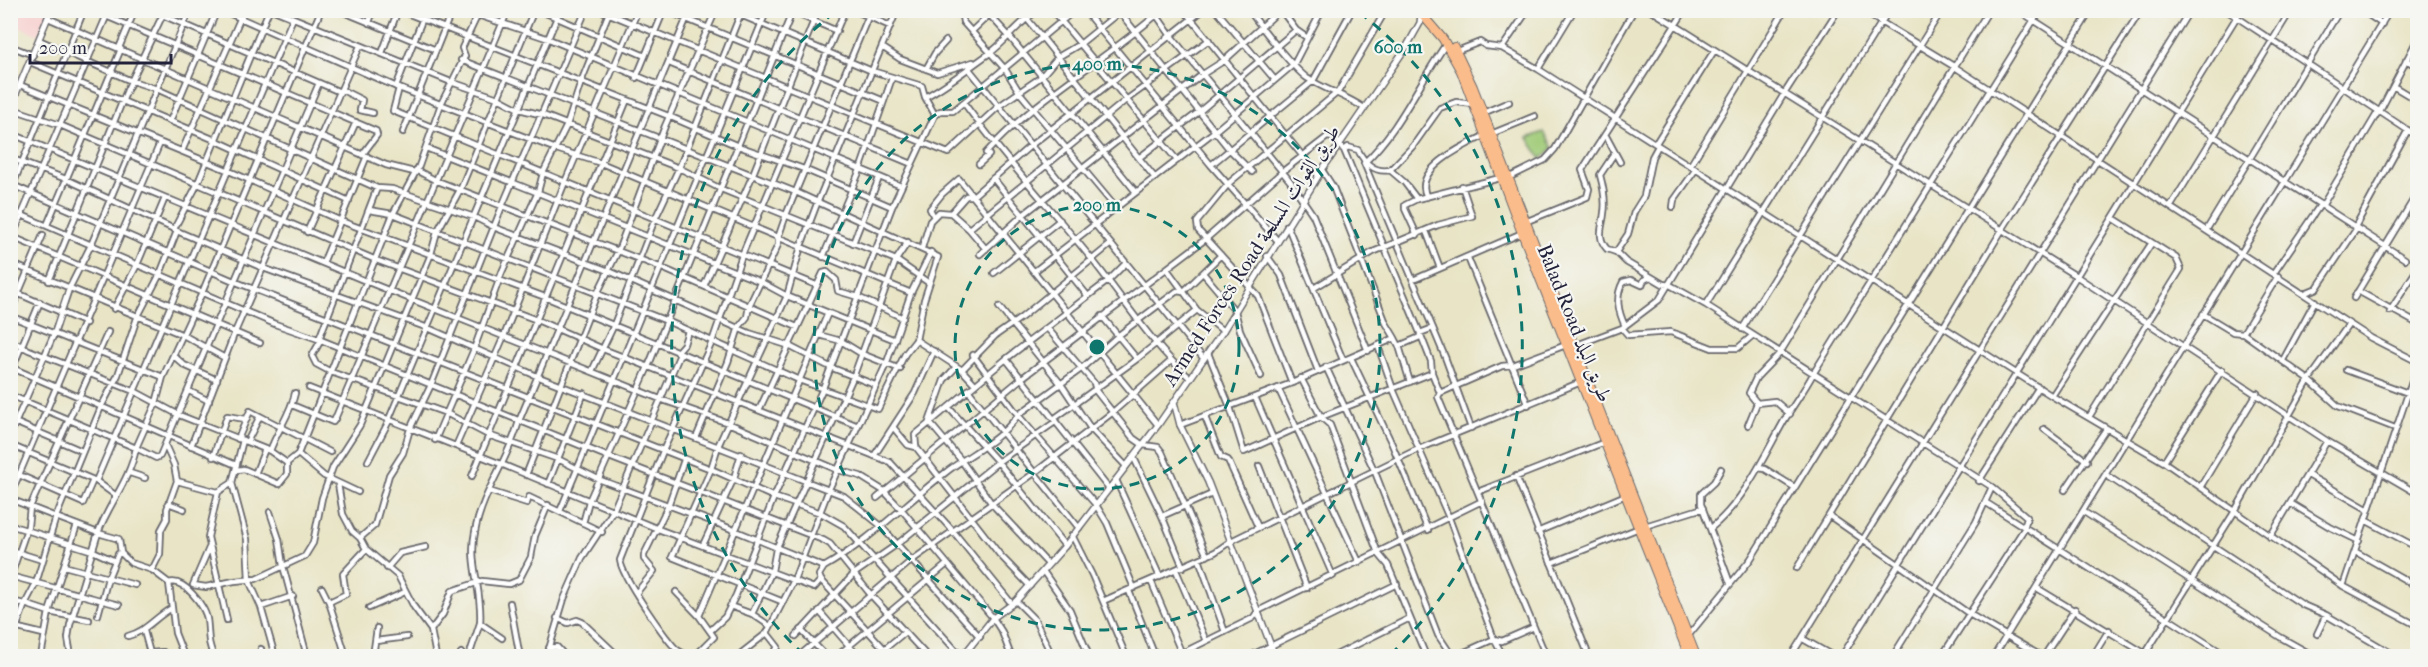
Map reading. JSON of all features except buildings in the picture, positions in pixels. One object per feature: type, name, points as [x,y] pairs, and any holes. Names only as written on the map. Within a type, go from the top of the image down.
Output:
[{"type":"highway","name":"Balad Road طريق البلد","points":[[1422,15],[1446,44],[1487,135],[1522,233],[1696,657]]},
{"type":"highway","name":"Balad Road طريق البلد","points":[[1422,15],[1447,35],[1457,51],[1483,113],[1487,135]]},
{"type":"highway","name":"Balad Road طريق البلد","points":[[1504,178],[1525,222],[1581,382],[1626,495],[1642,527],[1689,657]]},
{"type":"street","points":[[51,10],[10,108],[60,125],[376,260],[537,320],[625,358],[738,401],[781,421],[890,462],[1014,603],[1035,620],[1052,657]]},
{"type":"street","points":[[10,192],[84,10]]},
{"type":"street","points":[[92,10],[356,122],[377,134],[365,156],[324,263]]},
{"type":"street","points":[[109,10],[11,238],[169,305],[218,323],[260,343]]},
{"type":"street","points":[[47,225],[135,10]]},
{"type":"street","points":[[151,10],[163,13],[184,25],[362,100],[360,110],[373,113]]},
{"type":"street","points":[[10,435],[45,357],[63,312],[69,289],[91,245],[190,10]]},
{"type":"street","points":[[170,121],[217,10]]},
{"type":"street","points":[[222,10],[240,20],[398,87],[556,149],[601,164],[911,293]]},
{"type":"street","points":[[182,151],[244,10]]},
{"type":"street","points":[[10,645],[25,604],[36,583],[64,495],[112,382],[118,375],[137,318],[160,274],[185,207],[197,185],[269,10]]},
{"type":"street","points":[[274,10],[427,73],[498,98],[519,109],[543,115],[679,168],[741,198],[765,206],[831,236],[896,260],[929,283]]},
{"type":"street","points":[[71,657],[68,638],[73,615],[98,533],[115,495],[130,472],[136,448],[156,403],[163,377],[202,293],[321,10]]},
{"type":"street","points":[[369,23],[373,10]]},
{"type":"street","points":[[382,53],[399,10],[716,135],[738,146],[782,161],[892,207]]},
{"type":"street","points":[[426,10],[405,62],[393,111],[816,285]]},
{"type":"street","points":[[403,132],[452,10]]},
{"type":"street","points":[[463,10],[477,17],[526,30],[549,39],[636,78],[704,103],[901,186]]},
{"type":"street","points":[[287,463],[298,454],[305,438],[393,214],[426,148],[441,104],[465,56],[462,48],[480,10]]},
{"type":"street","points":[[292,405],[333,422],[345,401],[417,223],[456,137],[508,10]]},
{"type":"street","points":[[209,548],[193,585],[207,587],[263,578],[283,566],[291,565],[309,551],[316,531],[322,498],[333,467],[360,425],[377,388],[431,254],[437,232],[461,188],[534,10]]},
{"type":"street","points":[[539,10],[645,56]]},
{"type":"street","points":[[368,461],[409,376],[492,175],[498,154],[560,10]]},
{"type":"street","points":[[360,538],[375,525],[389,475],[400,460],[420,406],[431,385],[496,228],[503,204],[514,184],[572,49],[586,10]]},
{"type":"street","points":[[600,10],[610,12],[722,61],[921,141],[941,153],[948,153],[999,106],[1041,77],[1058,57],[1080,44],[1119,11],[1230,150],[1251,170]]},
{"type":"street","points":[[456,446],[514,313],[565,182],[615,69],[638,10]]},
{"type":"street","points":[[636,78],[664,10],[884,101]]},
{"type":"street","points":[[469,657],[480,623],[480,598],[473,568],[474,534],[489,491],[501,464],[513,445],[519,421],[690,10]]},
{"type":"street","points":[[526,475],[597,294],[618,251],[632,210],[645,184],[653,159],[716,10]]},
{"type":"street","points":[[729,10],[741,13],[872,71],[922,86],[935,115]]},
{"type":"street","points":[[560,511],[662,268],[676,228],[736,90],[767,10]]},
{"type":"street","points":[[704,286],[752,175],[818,10]]},
{"type":"street","points":[[685,656],[676,648],[625,575],[620,560],[663,451],[701,362],[712,342],[742,255],[765,206],[845,10]]},
{"type":"street","points":[[854,10],[869,13],[890,26]]},
{"type":"street","points":[[781,601],[672,557],[755,361],[787,296],[801,246],[818,201],[897,10]]},
{"type":"street","points":[[961,10],[963,22],[1005,69],[1020,93],[1051,132],[1116,208]]},
{"type":"street","points":[[972,31],[987,13],[994,10]]},
{"type":"street","points":[[1020,10],[1125,136],[1155,178]]},
{"type":"street","points":[[882,46],[900,59],[942,73],[976,61],[990,53],[1026,18],[1039,10]]},
{"type":"street","points":[[1052,10],[1111,84],[1176,159]]},
{"type":"street","points":[[711,630],[720,623],[730,606],[774,497],[823,388],[892,207],[935,115],[940,111],[954,111],[1075,10]]},
{"type":"street","points":[[1084,10],[1211,165],[1277,240]]},
{"type":"street","points":[[979,164],[989,155],[987,153],[995,142],[1033,109],[1074,76],[1137,31],[1155,13],[1162,10]]},
{"type":"street","points":[[1184,10],[1269,117],[1288,135],[1304,157],[1333,187],[1364,260],[1386,323],[1399,346],[1410,382]]},
{"type":"street","points":[[951,213],[966,196],[973,196],[1030,146],[1051,132],[1203,10]]},
{"type":"street","points":[[1216,10],[1275,80]]},
{"type":"street","points":[[1249,10],[1305,76],[1328,91],[1338,92],[1364,108]]},
{"type":"street","points":[[980,254],[1023,215],[1203,74],[1225,60],[1281,10],[1296,30],[1306,37]]},
{"type":"street","points":[[1036,270],[1235,115],[1294,64],[1306,37],[1323,10]]},
{"type":"street","points":[[1211,165],[1312,81],[1352,10]]},
{"type":"street","points":[[1292,383],[1258,296],[1198,230],[1197,222],[1229,183],[1251,170],[1338,92],[1386,10]]},
{"type":"street","points":[[1502,48],[1528,10]]},
{"type":"street","points":[[1538,69],[1574,10]]},
{"type":"street","points":[[1417,235],[1405,209],[1417,199],[1462,186],[1504,178],[1545,160],[1566,132],[1634,10]]},
{"type":"street","points":[[1651,10],[1858,142],[2076,276],[2327,441],[2418,494]]},
{"type":"street","points":[[1525,222],[1587,197],[1589,189],[1582,170],[1685,10]]},
{"type":"street","points":[[1673,207],[1674,200],[1785,10]]},
{"type":"street","points":[[1440,393],[1502,366],[1513,366],[1623,327],[1659,300],[1784,94],[1838,10]]},
{"type":"street","points":[[1861,10],[1955,67],[2061,138],[2207,229],[2349,324],[2389,349],[2418,363],[2343,586]]},
{"type":"street","points":[[1706,305],[1889,10]]},
{"type":"street","points":[[1742,329],[1942,10]]},
{"type":"street","points":[[1756,403],[1749,391],[1756,378],[1780,353],[1989,10]]},
{"type":"street","points":[[2018,10],[2405,259]]},
{"type":"street","points":[[1711,528],[1729,512],[1758,468],[1813,374],[2040,10]]},
{"type":"street","points":[[1688,636],[1750,560],[2091,10]]},
{"type":"street","points":[[1797,568],[2002,230],[2141,10]]},
{"type":"street","points":[[1791,657],[1982,351],[2039,254],[2190,10]]},
{"type":"street","points":[[2226,10],[2343,90],[2418,137]]},
{"type":"street","points":[[1842,657],[2241,10]]},
{"type":"street","points":[[2171,206],[2291,10]]},
{"type":"street","points":[[2207,229],[2340,10]]},
{"type":"street","points":[[2361,10],[2382,24]]},
{"type":"street","points":[[1994,657],[2084,512],[2182,346],[2242,253],[2284,180],[2343,90],[2390,10]]},
{"type":"street","points":[[343,11],[436,50]]},
{"type":"street","points":[[583,523],[598,479],[648,367],[683,277],[731,166],[791,11],[837,31]]},
{"type":"street","points":[[435,440],[538,192],[543,173],[567,125],[581,82],[610,12]]},
{"type":"street","points":[[49,281],[79,212],[95,167],[116,123],[123,101],[163,13]]},
{"type":"street","points":[[592,371],[613,327],[655,219],[679,168],[741,13]]},
{"type":"street","points":[[696,438],[739,327],[747,317],[749,306],[778,245],[778,238],[798,193],[804,170],[869,13]]},
{"type":"street","points":[[987,13],[1009,36],[1136,192]]},
{"type":"street","points":[[1155,13],[1171,36],[1303,199],[1320,228],[1368,351]]},
{"type":"street","name":"Armed Forces Road طريق القوات المسلحة","points":[[1275,657],[1212,494],[1180,425],[1174,402],[1223,332],[1277,240],[1422,15]]},
{"type":"street","points":[[48,18],[322,135],[386,165],[415,171],[503,204],[662,268],[797,327]]},
{"type":"street","points":[[10,471],[83,503],[144,372],[160,325],[293,18]]},
{"type":"street","points":[[1140,157],[1181,127],[1296,30]]},
{"type":"street","points":[[2243,333],[2276,274],[2379,112],[2418,38]]},
{"type":"street","points":[[39,40],[202,108],[377,188],[392,189],[449,207],[496,228],[609,271],[765,339],[787,345],[830,368],[854,375],[875,385]]},
{"type":"street","points":[[969,229],[1065,148],[1088,133],[1126,100],[1168,72],[1186,54],[1209,40]]},
{"type":"street","points":[[926,69],[934,53],[946,41]]},
{"type":"street","points":[[1457,51],[1480,42],[1486,46],[1502,48],[1538,69],[2052,396],[2164,462],[2343,586],[2418,626]]},
{"type":"street","points":[[1364,163],[1404,116],[1446,44]]},
{"type":"street","points":[[10,46],[33,55]]},
{"type":"street","points":[[191,446],[235,332],[360,46]]},
{"type":"street","points":[[1616,252],[1628,234],[1634,212],[1644,196],[1657,144],[1714,51]]},
{"type":"street","points":[[369,210],[393,214],[417,223],[621,305],[667,321],[799,380],[878,409],[900,369],[905,354],[915,340],[929,283],[939,259],[931,252],[818,201],[662,140],[642,129],[461,60]]},
{"type":"street","points":[[2406,60],[2418,67]]},
{"type":"street","points":[[925,97],[969,69],[976,61]]},
{"type":"street","points":[[30,62],[215,140],[301,182],[349,201]]},
{"type":"street","points":[[669,63],[912,164]]},
{"type":"street","points":[[969,69],[1111,244],[1158,306],[1204,359]]},
{"type":"street","points":[[823,257],[849,189],[860,170],[892,78]]},
{"type":"street","points":[[10,395],[156,458],[160,456],[170,438],[319,83]]},
{"type":"street","points":[[20,85],[227,170],[341,221],[545,297],[613,327],[858,426]]},
{"type":"street","points":[[2393,86],[2418,101]]},
{"type":"street","points":[[472,476],[479,454],[499,412],[580,210],[601,164],[608,141],[627,100]]},
{"type":"street","points":[[1390,170],[1413,146],[1440,108],[1456,102],[1473,104]]},
{"type":"street","points":[[1483,113],[1509,102]]},
{"type":"street","points":[[964,103],[1025,183],[1060,220],[1109,280],[1155,344],[1190,378]]},
{"type":"street","points":[[1427,196],[1424,188],[1431,169],[1487,135],[1535,116]]},
{"type":"street","points":[[307,232],[356,122]]},
{"type":"street","points":[[2305,293],[2317,288],[2356,227],[2408,130]]},
{"type":"street","points":[[10,133],[75,158],[119,179],[274,244],[391,289],[526,346],[683,408],[728,423],[838,470],[860,476],[884,491],[919,529],[946,565],[993,618],[1002,632],[1011,657]]},
{"type":"street","points":[[1606,136],[1620,162]]},
{"type":"street","points":[[877,498],[1022,378],[1065,348],[1102,316],[1167,269],[1246,206],[1282,172],[1327,137],[1341,143],[1386,248],[1431,361],[1432,373],[1440,393],[1438,397],[1480,491],[1482,501],[1546,657]]},
{"type":"street","points":[[98,615],[108,578],[115,561],[121,554],[120,540],[56,518],[10,497],[39,432],[46,410],[86,323],[93,299],[105,276],[160,143]]},
{"type":"street","points":[[1344,150],[1348,147],[1358,150],[1364,163],[1433,328],[1471,428]]},
{"type":"street","points":[[426,148],[627,227],[895,340]]},
{"type":"street","points":[[1614,153],[1600,175],[1605,211],[1600,238],[1604,247],[1616,252],[1650,277],[1706,305],[1850,399],[1887,420],[1922,445],[1992,487],[2025,513],[2027,517],[2024,529],[1942,657]]},
{"type":"street","points":[[10,158],[66,179],[263,268],[428,328],[539,377],[561,383],[829,489],[858,505],[880,525],[980,637]]},
{"type":"street","points":[[1364,163],[1381,170],[1390,170],[1404,182],[1417,199]]},
{"type":"street","points":[[853,243],[879,178]]},
{"type":"street","points":[[993,178],[1006,197],[1088,295]]},
{"type":"street","points":[[934,217],[930,209],[959,179],[1036,270],[1158,426]]},
{"type":"street","points":[[12,185],[79,212],[210,271],[349,328],[372,334],[464,370],[507,390],[575,414],[619,434],[734,478],[774,497],[821,513],[844,526],[962,657],[993,618],[1014,603],[1065,546],[1174,402]]},
{"type":"street","points":[[1314,288],[1338,275],[1341,270],[1386,248],[1438,225],[1472,216],[1462,186]]},
{"type":"street","points":[[377,188],[312,356],[316,364],[331,372],[420,406],[446,413],[488,435],[558,459],[598,479],[713,524],[724,526],[824,567]]},
{"type":"street","points":[[2354,298],[2418,192]]},
{"type":"street","points":[[114,309],[137,265],[165,198]]},
{"type":"street","points":[[10,210],[226,304],[475,401],[609,458],[830,544],[839,558],[927,657]]},
{"type":"street","points":[[921,248],[934,217],[939,212],[951,213],[986,249]]},
{"type":"street","points":[[2089,417],[2181,269],[2176,258],[2113,218]]},
{"type":"street","points":[[994,273],[1060,220]]},
{"type":"street","points":[[1287,225],[1343,360]]},
{"type":"street","points":[[1426,231],[1440,268]]},
{"type":"street","points":[[1413,280],[1522,233]]},
{"type":"street","points":[[43,235],[10,315],[144,372],[163,377]]},
{"type":"street","points":[[752,614],[772,571],[776,549],[788,527],[854,375],[896,260],[902,256],[908,242]]},
{"type":"street","points":[[962,370],[974,355],[1111,244]]},
{"type":"street","points":[[2052,396],[2112,300],[2151,244]]},
{"type":"street","points":[[739,655],[767,633],[781,601],[794,580],[829,489],[887,362],[911,293],[931,252]]},
{"type":"street","points":[[1184,292],[1221,255]]},
{"type":"street","points":[[1267,256],[1281,275],[1318,371]]},
{"type":"street","points":[[1468,258],[1528,405]]},
{"type":"street","points":[[10,263],[114,309],[183,335],[225,358]]},
{"type":"street","points":[[1030,586],[1000,555],[941,476],[924,458],[916,447],[915,435],[1006,359],[1109,280],[1126,263]]},
{"type":"street","points":[[2390,311],[2418,268]]},
{"type":"street","points":[[1167,269],[1197,310],[1223,332]]},
{"type":"street","points":[[759,410],[779,370],[787,345],[823,273],[827,272],[836,280],[838,291],[858,297],[903,318]]},
{"type":"street","points":[[1203,273],[1235,310],[1240,330],[1261,376]]},
{"type":"street","points":[[1650,277],[1644,280],[1642,285],[1631,280],[1623,282],[1619,293],[1618,312],[1628,334],[1671,332],[1697,344],[1723,349],[1738,348],[1752,336]]},
{"type":"street","points":[[10,290],[86,323]]},
{"type":"street","points":[[891,657],[835,592],[821,580],[819,575],[824,567],[902,510],[961,460],[982,448],[1018,415],[1081,369],[1139,319],[1177,291],[1184,292]]},
{"type":"street","points":[[2358,291],[2390,311],[2418,324]]},
{"type":"street","points":[[2283,360],[2315,301]]},
{"type":"street","points":[[10,374],[40,302]]},
{"type":"street","points":[[999,307],[1061,384],[1073,406],[1091,429],[1126,466]]},
{"type":"street","points":[[796,636],[854,574],[919,529],[936,513],[978,482],[998,462],[1055,422],[1055,418],[1096,391],[1197,310]]},
{"type":"street","points":[[699,616],[771,441],[792,400],[828,313]]},
{"type":"street","points":[[2203,314],[2233,332],[2243,333],[2283,360],[2338,406],[2395,428]]},
{"type":"street","points":[[1102,316],[1137,359]]},
{"type":"street","points":[[2037,588],[2109,630],[2146,656],[2168,616],[2291,417],[2309,380],[2349,324]]},
{"type":"street","points":[[1048,328],[1094,383],[1096,391],[1133,438],[1143,445],[1158,447],[1162,452],[1207,556]]},
{"type":"street","points":[[1399,346],[1420,337],[1420,333],[1433,328]]},
{"type":"street","points":[[547,657],[557,618],[582,558],[602,532],[624,489],[688,331]]},
{"type":"street","points":[[108,332],[88,373],[42,486],[30,507],[27,532],[11,577],[119,605]]},
{"type":"street","points":[[819,335],[841,341],[862,354],[900,369]]},
{"type":"street","points":[[1180,425],[1292,383],[1395,338]]},
{"type":"street","points":[[10,340],[45,357],[135,392],[179,415],[267,450],[287,463]]},
{"type":"street","points":[[915,340],[962,370],[975,384]]},
{"type":"street","points":[[1378,346],[1503,657]]},
{"type":"street","points":[[874,456],[915,393],[934,351]]},
{"type":"street","points":[[1208,353],[1230,407],[1244,452],[1321,417],[1432,373]]},
{"type":"street","points":[[974,355],[1002,395],[1096,505],[1107,523],[1155,657]]},
{"type":"street","points":[[174,356],[184,364],[217,380]]},
{"type":"street","points":[[1351,358],[1428,530]]},
{"type":"street","points":[[1006,359],[1109,489]]},
{"type":"street","points":[[799,657],[911,561],[974,519],[1033,474],[1113,412],[1171,361]]},
{"type":"street","points":[[12,367],[236,468],[244,469],[279,484],[287,474],[287,463]]},
{"type":"street","points":[[929,422],[944,380],[956,367]]},
{"type":"street","points":[[1326,367],[1334,389],[1346,408],[1375,472],[1438,635],[1452,657]]},
{"type":"street","points":[[2164,462],[2222,370]]},
{"type":"street","points":[[2346,370],[2408,393]]},
{"type":"street","points":[[1301,378],[1321,417],[1330,425],[1378,553],[1388,565],[1397,584],[1426,657]]},
{"type":"street","points":[[1103,601],[1207,556],[1258,527],[1397,460],[1581,382]]},
{"type":"street","points":[[1278,387],[1359,562]]},
{"type":"street","points":[[1980,481],[2039,387]]},
{"type":"street","points":[[309,388],[390,419],[435,440],[479,454],[637,521],[748,564],[814,588],[821,580]]},
{"type":"street","points":[[968,390],[1033,474],[1079,528]]},
{"type":"street","points":[[189,391],[209,400]]},
{"type":"street","points":[[255,474],[292,405],[295,393]]},
{"type":"street","points":[[548,483],[584,393]]},
{"type":"street","points":[[2201,486],[2257,393]]},
{"type":"street","points":[[1255,397],[1333,576]]},
{"type":"street","points":[[1756,403],[1775,400],[1790,414]]},
{"type":"street","points":[[1748,425],[1756,403]]},
{"type":"street","points":[[949,408],[982,448],[998,462],[1015,487],[1065,546]]},
{"type":"street","points":[[276,657],[261,607],[249,580],[247,539],[232,483],[243,440],[245,419],[249,411],[330,452]]},
{"type":"street","points":[[213,457],[220,432],[229,414],[245,419]]},
{"type":"street","points":[[243,440],[260,416]]},
{"type":"street","points":[[1205,417],[1221,457],[1228,460],[1258,527]]},
{"type":"street","points":[[10,420],[82,451]]},
{"type":"street","points":[[929,422],[978,482],[992,504],[1048,564]]},
{"type":"street","points":[[893,427],[908,445],[916,447]]},
{"type":"street","points":[[2044,429],[2087,461]]},
{"type":"street","points":[[2066,490],[2106,429]]},
{"type":"street","points":[[2270,537],[2327,441]]},
{"type":"street","points":[[1480,491],[1605,442]]},
{"type":"street","points":[[10,446],[95,481],[115,495]]},
{"type":"street","points":[[152,570],[160,554],[161,530],[177,481],[174,465],[166,447]]},
{"type":"street","points":[[298,454],[330,479],[358,492]]},
{"type":"street","points":[[703,545],[734,478],[741,454]]},
{"type":"street","points":[[1134,456],[1183,567]]},
{"type":"street","points":[[637,592],[654,571],[644,559],[668,506],[684,460]]},
{"type":"street","points":[[1259,466],[1307,588]]},
{"type":"street","points":[[1758,468],[1765,469],[1794,487]]},
{"type":"street","points":[[1721,469],[1714,482],[1701,494],[1714,545],[1730,583]]},
{"type":"street","points":[[130,472],[145,478]]},
{"type":"street","points":[[2106,475],[2303,605],[2326,615],[2396,657]]},
{"type":"street","points":[[2308,475],[2367,509]]},
{"type":"street","points":[[1516,476],[1589,657]]},
{"type":"street","points":[[1116,480],[1160,577]]},
{"type":"street","points":[[177,481],[218,492]]},
{"type":"street","points":[[227,620],[209,548],[208,533],[218,492],[232,483]]},
{"type":"street","points":[[338,484],[343,514],[352,531],[360,538],[366,549],[398,576],[405,592],[431,630],[436,657]]},
{"type":"street","points":[[1893,657],[1933,588],[1976,522],[1992,487]]},
{"type":"street","points":[[489,491],[527,503],[529,497],[602,532]]},
{"type":"street","points":[[1162,516],[1212,494]]},
{"type":"street","points":[[1537,532],[1626,495]]},
{"type":"street","points":[[1176,657],[1253,618],[1258,611],[1428,530],[1482,501]]},
{"type":"street","points":[[1985,502],[2000,509],[2024,529],[2061,549],[2168,616],[2227,657]]},
{"type":"street","points":[[168,503],[184,509]]},
{"type":"street","points":[[2290,503],[2359,541]]},
{"type":"street","points":[[431,630],[437,625],[448,605],[450,591],[485,581],[509,584],[519,580],[531,557],[548,505]]},
{"type":"street","points":[[1551,563],[1642,527],[1703,508]]},
{"type":"street","points":[[270,512],[279,539],[283,566],[307,657]]},
{"type":"street","points":[[2084,512],[2314,657]]},
{"type":"street","points":[[1830,517],[1971,615],[2042,657],[2075,609]]},
{"type":"street","points":[[2366,520],[2418,548]]},
{"type":"street","points":[[10,525],[72,547],[93,551],[115,561]]},
{"type":"street","points":[[41,657],[48,612],[72,547],[77,525]]},
{"type":"street","points":[[1072,535],[1103,601],[1125,657]]},
{"type":"street","points":[[387,568],[400,553],[426,546]]},
{"type":"street","points":[[329,602],[346,594],[343,574],[366,549]]},
{"type":"street","points":[[10,550],[42,560]]},
{"type":"street","points":[[2356,552],[2418,587]]},
{"type":"street","points":[[121,554],[132,563],[152,570],[169,583],[177,583],[191,593],[207,618],[209,645],[214,657]]},
{"type":"street","points":[[1199,559],[1225,632]]},
{"type":"street","points":[[837,657],[946,565]]},
{"type":"street","points":[[64,566],[135,585]]},
{"type":"street","points":[[1176,570],[1206,641]]},
{"type":"street","points":[[1043,571],[1070,610],[1089,657]]},
{"type":"street","points":[[1151,581],[1182,654]]},
{"type":"street","points":[[169,583],[175,633],[184,657]]},
{"type":"street","points":[[1250,657],[1397,584]]},
{"type":"street","points":[[322,588],[329,602],[346,657]]},
{"type":"street","points":[[369,608],[405,592]]},
{"type":"street","points":[[676,592],[711,630],[714,637],[695,657]]},
{"type":"street","points":[[261,607],[293,597]]},
{"type":"street","points":[[10,601],[88,620]]},
{"type":"street","points":[[510,603],[519,652],[523,656],[536,657]]},
{"type":"street","points":[[730,606],[752,614],[770,626]]},
{"type":"street","points":[[128,636],[144,631],[161,613],[172,608]]},
{"type":"street","points":[[819,611],[858,657]]},
{"type":"street","points":[[2317,634],[2326,615]]},
{"type":"street","points":[[557,618],[568,623],[577,620],[582,622],[618,657]]},
{"type":"street","points":[[1334,657],[1410,618]]},
{"type":"street","points":[[480,623],[502,638]]},
{"type":"street","points":[[10,626],[43,634]]},
{"type":"street","points":[[1456,657],[1494,639],[1502,641],[1533,627]]},
{"type":"street","points":[[373,657],[377,628]]},
{"type":"street","points":[[801,630],[826,657]]},
{"type":"street","points":[[2093,657],[2109,630]]},
{"type":"street","points":[[144,631],[150,653],[164,652]]},
{"type":"street","points":[[876,657],[905,632]]},
{"type":"street","points":[[767,633],[778,647],[773,656]]},
{"type":"street","points":[[376,641],[407,637]]},
{"type":"street","points":[[1803,639],[1833,657]]},
{"type":"street","points":[[549,648],[557,647],[565,657]]},
{"type":"street","points":[[258,657],[261,649]]},
{"type":"shaded area","points":[[11,11],[49,11],[38,35],[11,23]]},
{"type":"green space","points":[[1544,132],[1553,148],[1541,159],[1528,138]]}]
